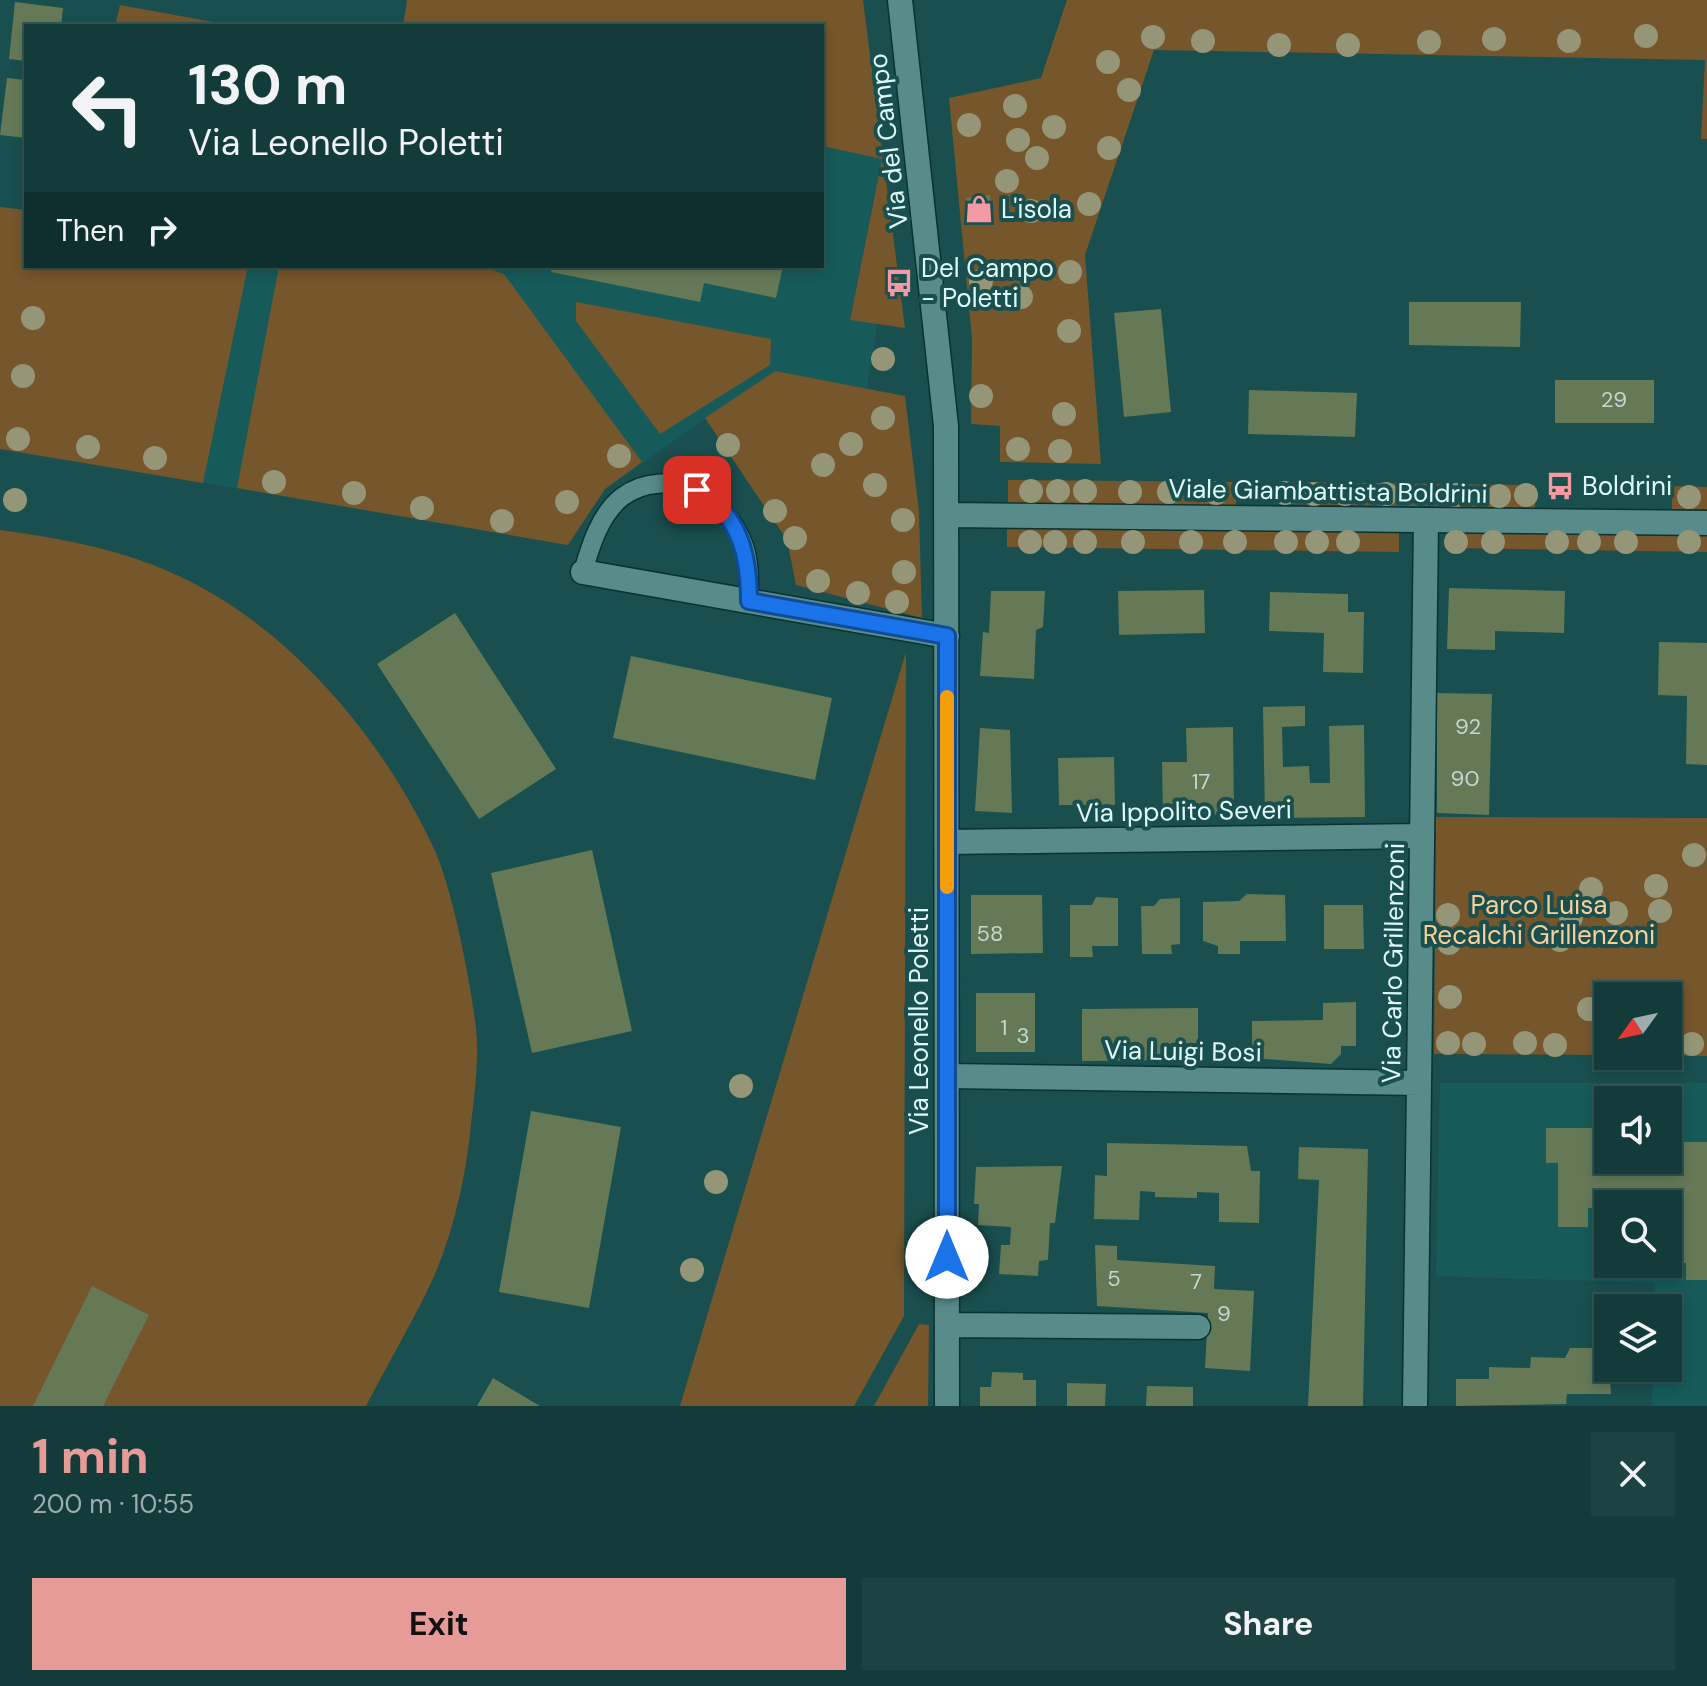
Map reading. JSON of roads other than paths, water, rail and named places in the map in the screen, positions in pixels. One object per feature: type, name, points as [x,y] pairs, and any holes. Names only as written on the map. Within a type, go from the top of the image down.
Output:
[{"type":"street","name":"Via del Campo","points":[[900,0],[940,355],[948,515]]},
{"type":"street","name":"Viale Giambattista Boldrini","points":[[948,515],[1707,523]]},
{"type":"street","name":"Via Leonello Poletti","points":[[947,1406],[948,515]]},
{"type":"street","name":"Via Carlo Grillenzoni","points":[[1415,1406],[1426,520]]},
{"type":"street","points":[[583,572],[947,636]]},
{"type":"street","name":"Via Ippolito Severi","points":[[947,842],[1422,836]]},
{"type":"street","name":"Via Luigi Bosi","points":[[947,1076],[1419,1083]]},
{"type":"street","points":[[947,1325],[1198,1327]]},
{"type":"lane","points":[[583,572],[595,535],[622,498],[640,489],[663,485],[682,488],[714,500],[734,525],[748,568],[749,601]]},
{"type":"place","name":"L'isola","points":[[979,209]]},
{"type":"place","name":"Del Campo - Poletti","points":[[899,283]]},
{"type":"place","name":"Boldrini","points":[[1560,486]]},
{"type":"park label","name":"Parco Luisa Recalchi Grillenzoni","points":[[1539,920]]}]
